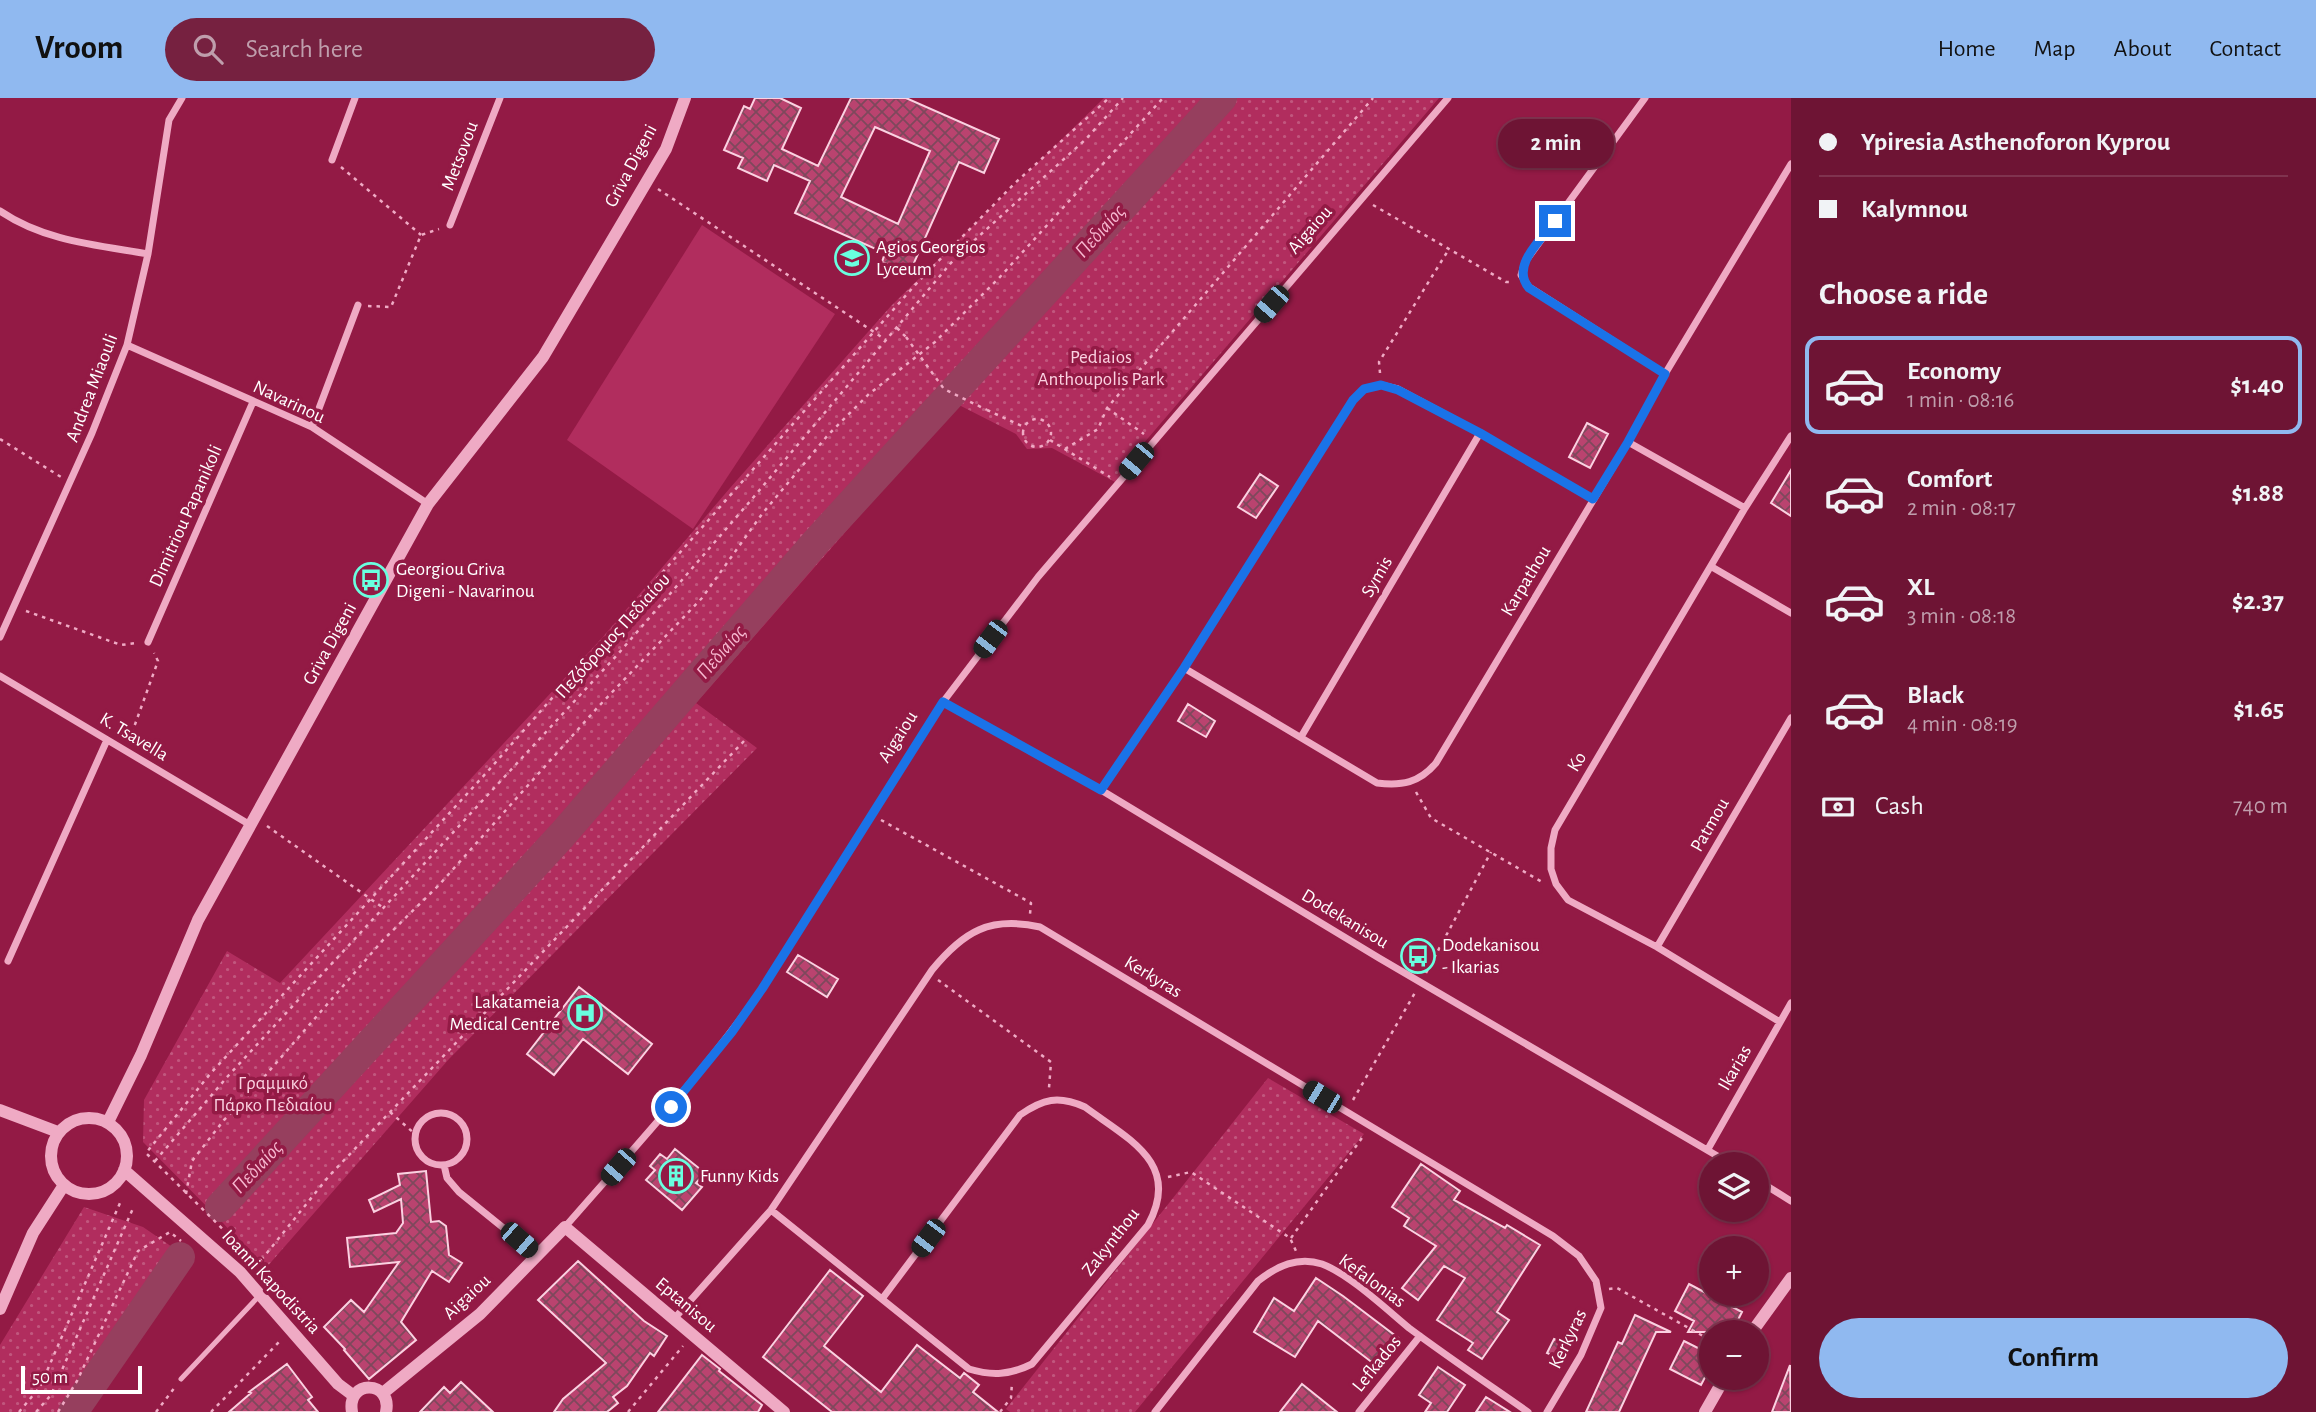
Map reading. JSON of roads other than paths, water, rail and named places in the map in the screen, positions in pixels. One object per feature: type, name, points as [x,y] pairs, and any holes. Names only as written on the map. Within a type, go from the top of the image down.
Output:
[{"type":"street","name":"Andrea Miaouli","points":[[0,637],[70,482],[127,345],[148,254],[169,120],[182,98]]},
{"type":"street","points":[[332,160],[355,98]]},
{"type":"street","name":"Metsovou","points":[[450,225],[500,98]]},
{"type":"street","name":"Griva Digeni","points":[[108,1122],[141,1055],[198,920],[428,503],[543,357],[666,149],[684,98]]},
{"type":"street","name":"Aigaiou","points":[[383,1393],[480,1314],[565,1227],[689,1086],[762,989],[943,702],[1038,577],[1448,98]]},
{"type":"street","points":[[1645,98],[1525,262],[1521,275],[1529,288],[1665,374]]},
{"type":"street","name":"Karpathou","points":[[1301,737],[1377,783],[1396,786],[1411,783],[1426,775],[1436,763],[1628,442],[1665,374],[1791,164]]},
{"type":"street","points":[[0,211],[19,223],[55,238],[148,254]]},
{"type":"street","points":[[312,427],[358,305]]},
{"type":"street","name":"Navarinou","points":[[127,345],[312,427],[428,503]]},
{"type":"street","points":[[1101,790],[1184,668],[1353,400],[1364,389],[1381,385],[1398,390],[1480,433],[1593,499]]},
{"type":"street","name":"Dimitriou Papanikoli","points":[[148,642],[253,402]]},
{"type":"street","name":"Symis","points":[[1301,737],[1480,433]]},
{"type":"street","name":"Ko","points":[[1657,947],[1568,900],[1556,884],[1551,869],[1551,848],[1555,830],[1745,508],[1788,448],[1791,436]]},
{"type":"street","points":[[1628,442],[1745,508]]},
{"type":"street","points":[[1712,567],[1791,613]]},
{"type":"street","points":[[1184,668],[1301,737]]},
{"type":"street","name":"K. Tsavella","points":[[0,676],[126,751],[254,822]]},
{"type":"street","name":"Dodekanisou","points":[[943,702],[1101,790],[1379,958],[1713,1152]]},
{"type":"street","name":"Patmou","points":[[1657,947],[1791,719]]},
{"type":"street","points":[[8,961],[107,740]]},
{"type":"street","name":"Kerkyras","points":[[673,1320],[771,1210],[929,974],[946,953],[961,939],[991,925],[1030,925],[1040,927],[1553,1236],[1579,1256],[1596,1281],[1601,1308],[1581,1355],[1547,1412]]},
{"type":"street","points":[[1657,947],[1780,1022]]},
{"type":"street","name":"Ikarias","points":[[1708,1149],[1791,1003]]},
{"type":"street","name":"Zakynthou","points":[[1058,1099],[1085,1107],[1147,1154],[1155,1167],[1159,1191],[1156,1210],[1147,1225],[1032,1364],[1013,1372],[985,1374],[969,1369],[883,1299],[1020,1115],[1038,1103],[1058,1099]]},
{"type":"street","points":[[0,1110],[58,1132]]},
{"type":"street","points":[[440,1113],[449,1114],[464,1124],[468,1142],[460,1158],[444,1165],[428,1162],[422,1157],[417,1150],[415,1134],[423,1120],[440,1113]]},
{"type":"street","points":[[90,1117],[108,1122],[119,1131],[126,1144],[127,1154],[124,1170],[117,1182],[94,1194],[83,1194],[64,1185],[52,1167],[50,1154],[51,1145],[58,1132],[78,1118],[90,1117]]},
{"type":"street","points":[[444,1165],[447,1178],[459,1192],[537,1255]]},
{"type":"street","name":"Ioanni Kapodistria","points":[[124,1170],[240,1272],[338,1384],[354,1396]]},
{"type":"street","points":[[0,1309],[6,1282],[64,1185]]},
{"type":"street","points":[[1769,1187],[1791,1201]]},
{"type":"street","points":[[771,1210],[883,1299]]},
{"type":"street","name":"Eptanisou","points":[[565,1227],[783,1412]]},
{"type":"street","name":"Kefalonias","points":[[1155,1412],[1258,1281],[1273,1269],[1301,1261],[1321,1264],[1337,1272],[1420,1336],[1528,1412]]},
{"type":"street","points":[[1761,1320],[1791,1278]]},
{"type":"street","name":"Lefkados","points":[[1359,1412],[1420,1336]]},
{"type":"street","points":[[352,1412],[354,1396],[366,1387],[378,1389],[383,1393],[388,1404],[386,1412]]},
{"type":"street","points":[[1705,1412],[1718,1390]]},
{"type":"lane","points":[[181,1379],[261,1294]]},
{"type":"waterway","name":"Πεδιαίος","points":[[220,1207],[562,835],[816,542],[1222,98]]},
{"type":"waterway","name":"Πεδιαίος","points":[[73,1412],[180,1257]]},
{"type":"place","name":"Agios Georgios Lyceum","points":[[852,258]]},
{"type":"place","name":"Georgiou Griva Digeni - Navarinou","points":[[371,580]]},
{"type":"place","name":"Dodekanisou - Ikarias","points":[[1418,956]]},
{"type":"place","name":"Lakatameia Medical Centre","points":[[585,1013]]},
{"type":"place","name":"Funny Kids","points":[[676,1176]]},
{"type":"park label","name":"Pediaios Anthoupolis Park","points":[[1101,368]]},
{"type":"park label","name":"Γραμμικό Πάρκο Πεδιαίου","points":[[273,1094]]}]
